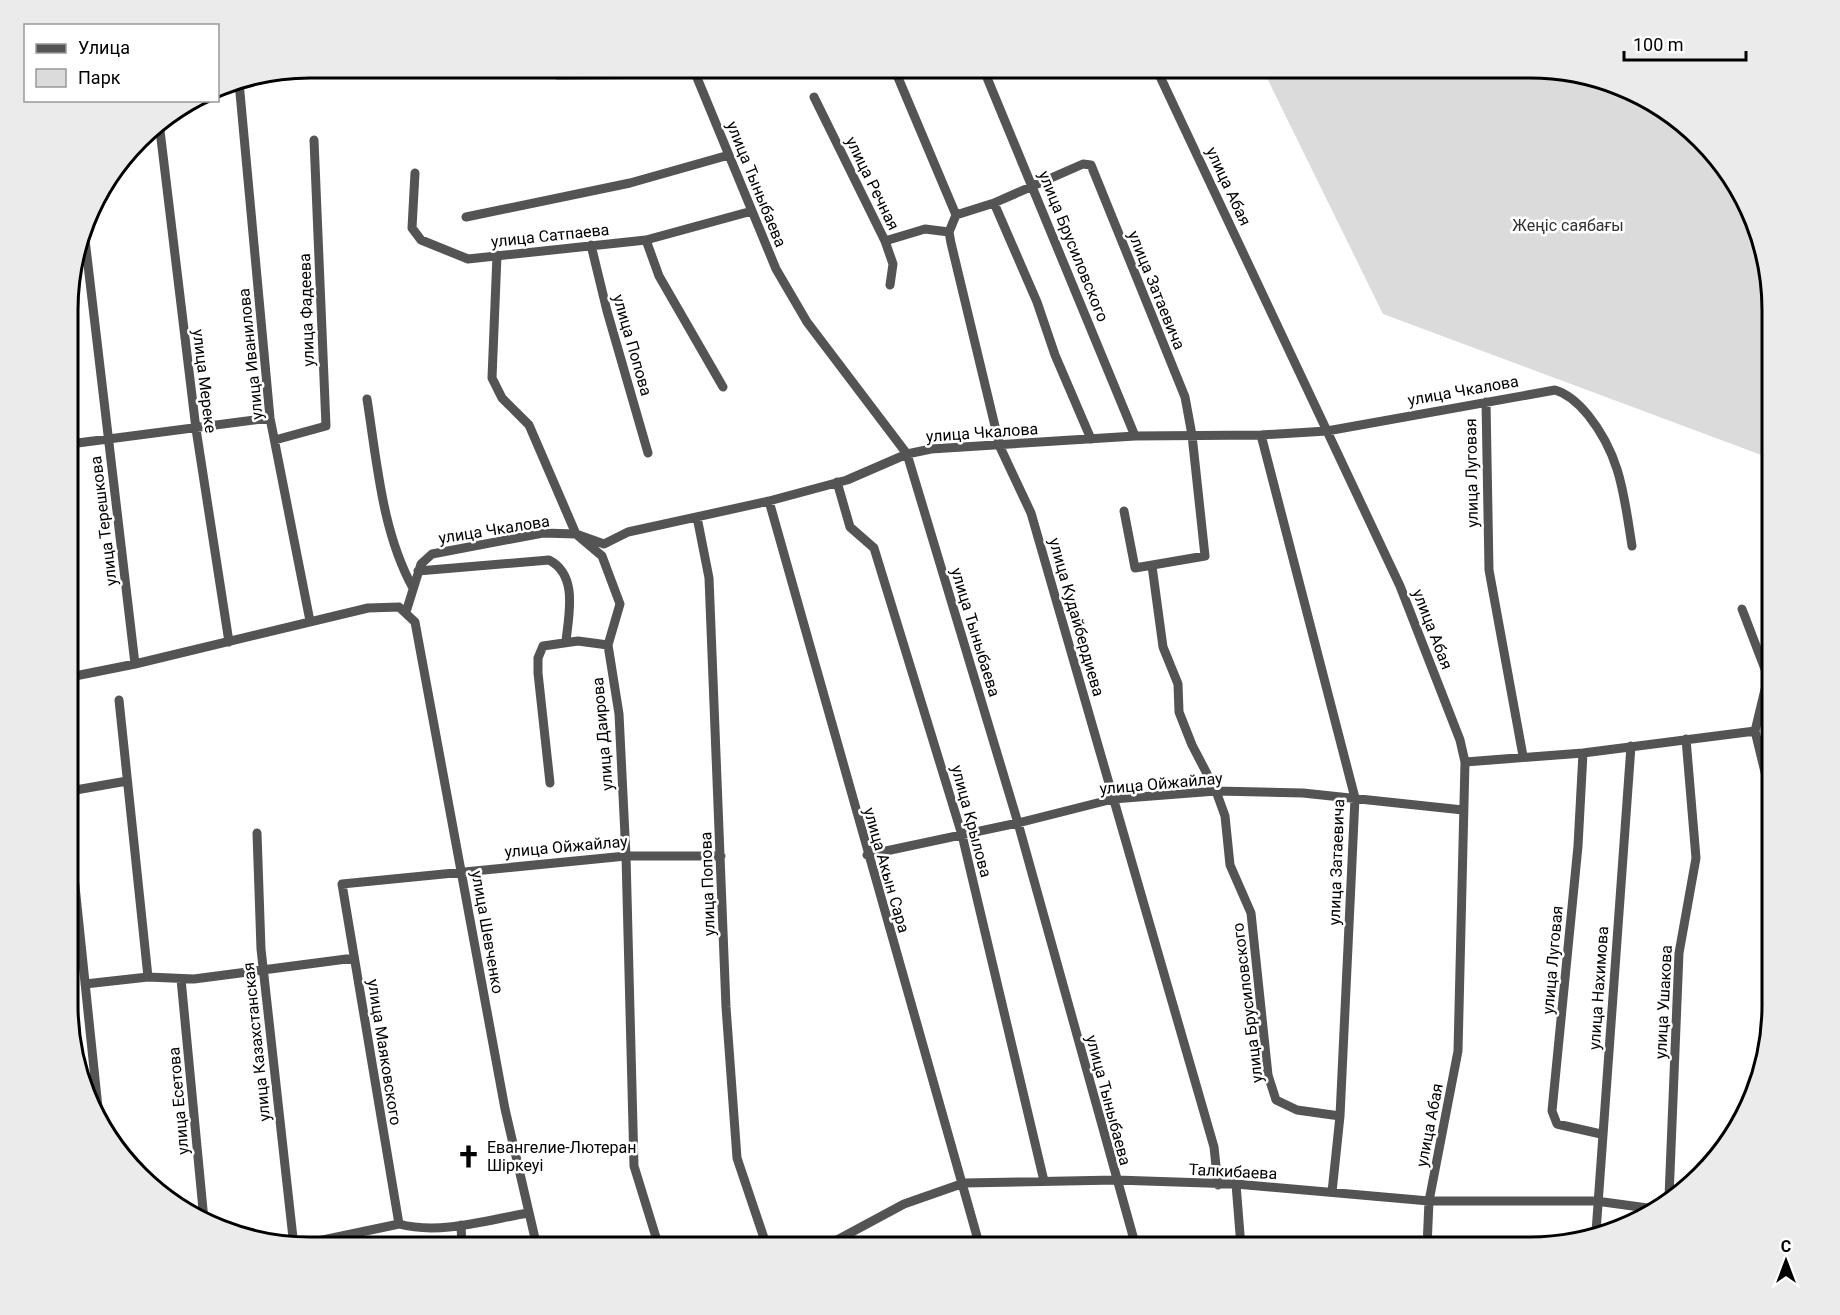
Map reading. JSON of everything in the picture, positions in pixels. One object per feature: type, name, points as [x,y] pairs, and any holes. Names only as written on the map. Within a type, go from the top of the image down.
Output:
[{"type":"street","name":"улица Тыныбаева","points":[[698,78],[776,270],[807,322],[907,454],[1017,823],[1133,1237]]},
{"type":"street","points":[[885,241],[925,229],[949,232],[956,215],[898,78]]},
{"type":"street","name":"улица Брусиловского","points":[[986,78],[1033,186],[1134,436]]},
{"type":"street","name":"улица Абая","points":[[1161,78],[1400,586],[1460,740],[1464,762],[1458,1051],[1429,1202],[1427,1237]]},
{"type":"street","name":"улица Иванилова","points":[[239,89],[270,418],[310,621]]},
{"type":"street","name":"улица Речная","points":[[814,97],[885,241],[893,264],[890,285]]},
{"type":"street","name":"улица Мереке","points":[[160,133],[196,429],[229,642]]},
{"type":"street","name":"улица Фадеева","points":[[275,440],[326,426],[314,140]]},
{"type":"street","name":"улица Сатпаева","points":[[466,217],[630,183],[729,155]]},
{"type":"street","name":"улица Затаевича","points":[[1033,186],[1083,164],[1091,165],[1185,397],[1192,435]]},
{"type":"street","name":"улица Сатпаева","points":[[415,173],[412,228],[421,240],[468,259],[646,240],[752,211]]},
{"type":"street","points":[[956,215],[994,203],[1033,186]]},
{"type":"street","points":[[994,203],[1037,302],[1055,355],[1091,440]]},
{"type":"street","name":"улица Кудайбердиева","points":[[949,232],[1000,447],[1031,513],[1214,1147],[1218,1185]]},
{"type":"street","points":[[646,240],[659,276],[723,387]]},
{"type":"street","name":"улица Попова","points":[[591,245],[607,311],[648,453]]},
{"type":"street","name":"улица Терешкова","points":[[86,249],[135,664]]},
{"type":"street","name":"улица Даирова","points":[[497,255],[492,378],[502,398],[529,425],[576,534],[602,556],[620,604],[608,645],[619,714],[626,856],[634,1166],[656,1237]]},
{"type":"street","name":"улица Чкалова","points":[[418,571],[426,559],[439,552],[543,533],[576,534],[604,544],[628,532],[769,501],[837,482],[907,454],[931,449],[1000,447],[1134,436],[1261,435],[1327,431],[1541,391],[1563,393],[1582,407],[1600,429],[1618,466],[1632,546]]},
{"type":"street","points":[[367,399],[387,516],[398,562],[413,588]]},
{"type":"street","name":"улица Луговая","points":[[1486,402],[1489,570],[1523,756]]},
{"type":"street","points":[[78,443],[270,418]]},
{"type":"street","points":[[1124,511],[1135,568],[1205,556],[1192,435]]},
{"type":"street","name":"улица Затаевича","points":[[1261,435],[1354,798],[1340,1116],[1332,1192]]},
{"type":"street","name":"улица Крылова","points":[[837,482],[850,527],[874,548],[963,834],[1044,1181]]},
{"type":"street","name":"улица Акын Сара","points":[[769,501],[867,855],[964,1183],[978,1237]]},
{"type":"street","name":"улица Попова","points":[[697,517],[709,578],[726,1007],[738,1158],[764,1237]]},
{"type":"street","points":[[78,675],[368,608],[388,606],[406,612],[418,571],[549,560],[560,566],[569,583],[567,641]]},
{"type":"street","name":"улица Брусиловского","points":[[1152,566],[1163,647],[1178,684],[1179,712],[1192,745],[1216,791],[1225,816],[1230,865],[1251,913],[1268,1075],[1276,1100],[1297,1110],[1340,1116]]},
{"type":"street","points":[[1742,609],[1762,661]]},
{"type":"street","name":"улица Шевченко","points":[[406,612],[415,622],[505,1109],[534,1237]]},
{"type":"street","points":[[550,783],[538,658],[543,646],[567,641],[608,645]]},
{"type":"street","points":[[119,700],[148,977]]},
{"type":"street","points":[[1762,702],[1755,731],[1762,760]]},
{"type":"street","points":[[1464,762],[1583,753],[1755,731]]},
{"type":"street","name":"улица Ушакова","points":[[1669,1190],[1679,953],[1696,858],[1686,739]]},
{"type":"street","name":"улица Нахимова","points":[[1596,1227],[1596,1201],[1631,746]]},
{"type":"street","name":"улица Луговая","points":[[1583,753],[1578,846],[1552,1111],[1557,1124],[1601,1134]]},
{"type":"street","points":[[78,790],[127,781]]},
{"type":"street","name":"улица Ойжайлау","points":[[867,855],[1017,823],[1113,799],[1216,791],[1303,793],[1463,810]]},
{"type":"street","name":"улица Казахстанская","points":[[257,833],[263,970],[293,1237]]},
{"type":"street","name":"улица Ойжайлау","points":[[342,884],[462,870],[626,856],[721,856]]},
{"type":"street","name":"улица Маяковского","points":[[342,884],[399,1224]]},
{"type":"street","points":[[78,950],[85,984],[97,1096]]},
{"type":"street","points":[[85,984],[148,977],[181,979],[354,958]]},
{"type":"street","name":"улица Есетова","points":[[181,979],[203,1211]]},
{"type":"street","name":"Талкибаева","points":[[843,1237],[904,1204],[964,1183],[1116,1180],[1236,1184],[1429,1202],[1596,1201],[1643,1208]]},
{"type":"street","points":[[1236,1184],[1240,1237]]},
{"type":"street","points":[[337,1237],[399,1224],[416,1228],[461,1225],[528,1214]]},
{"type":"street","points":[[461,1225],[462,1237]]},
{"type":"green space","name":"Жеңіс саябағы","points":[[1267,78],[1545,78],[1575,82],[1605,90],[1646,109],[1683,136],[1714,169],[1738,207],[1750,235],[1758,265],[1762,295],[1762,455],[1383,314]]},
{"type":"place","name":"Евангелие-Лютеран Шіркеуі","points":[[469,1156]]}]
